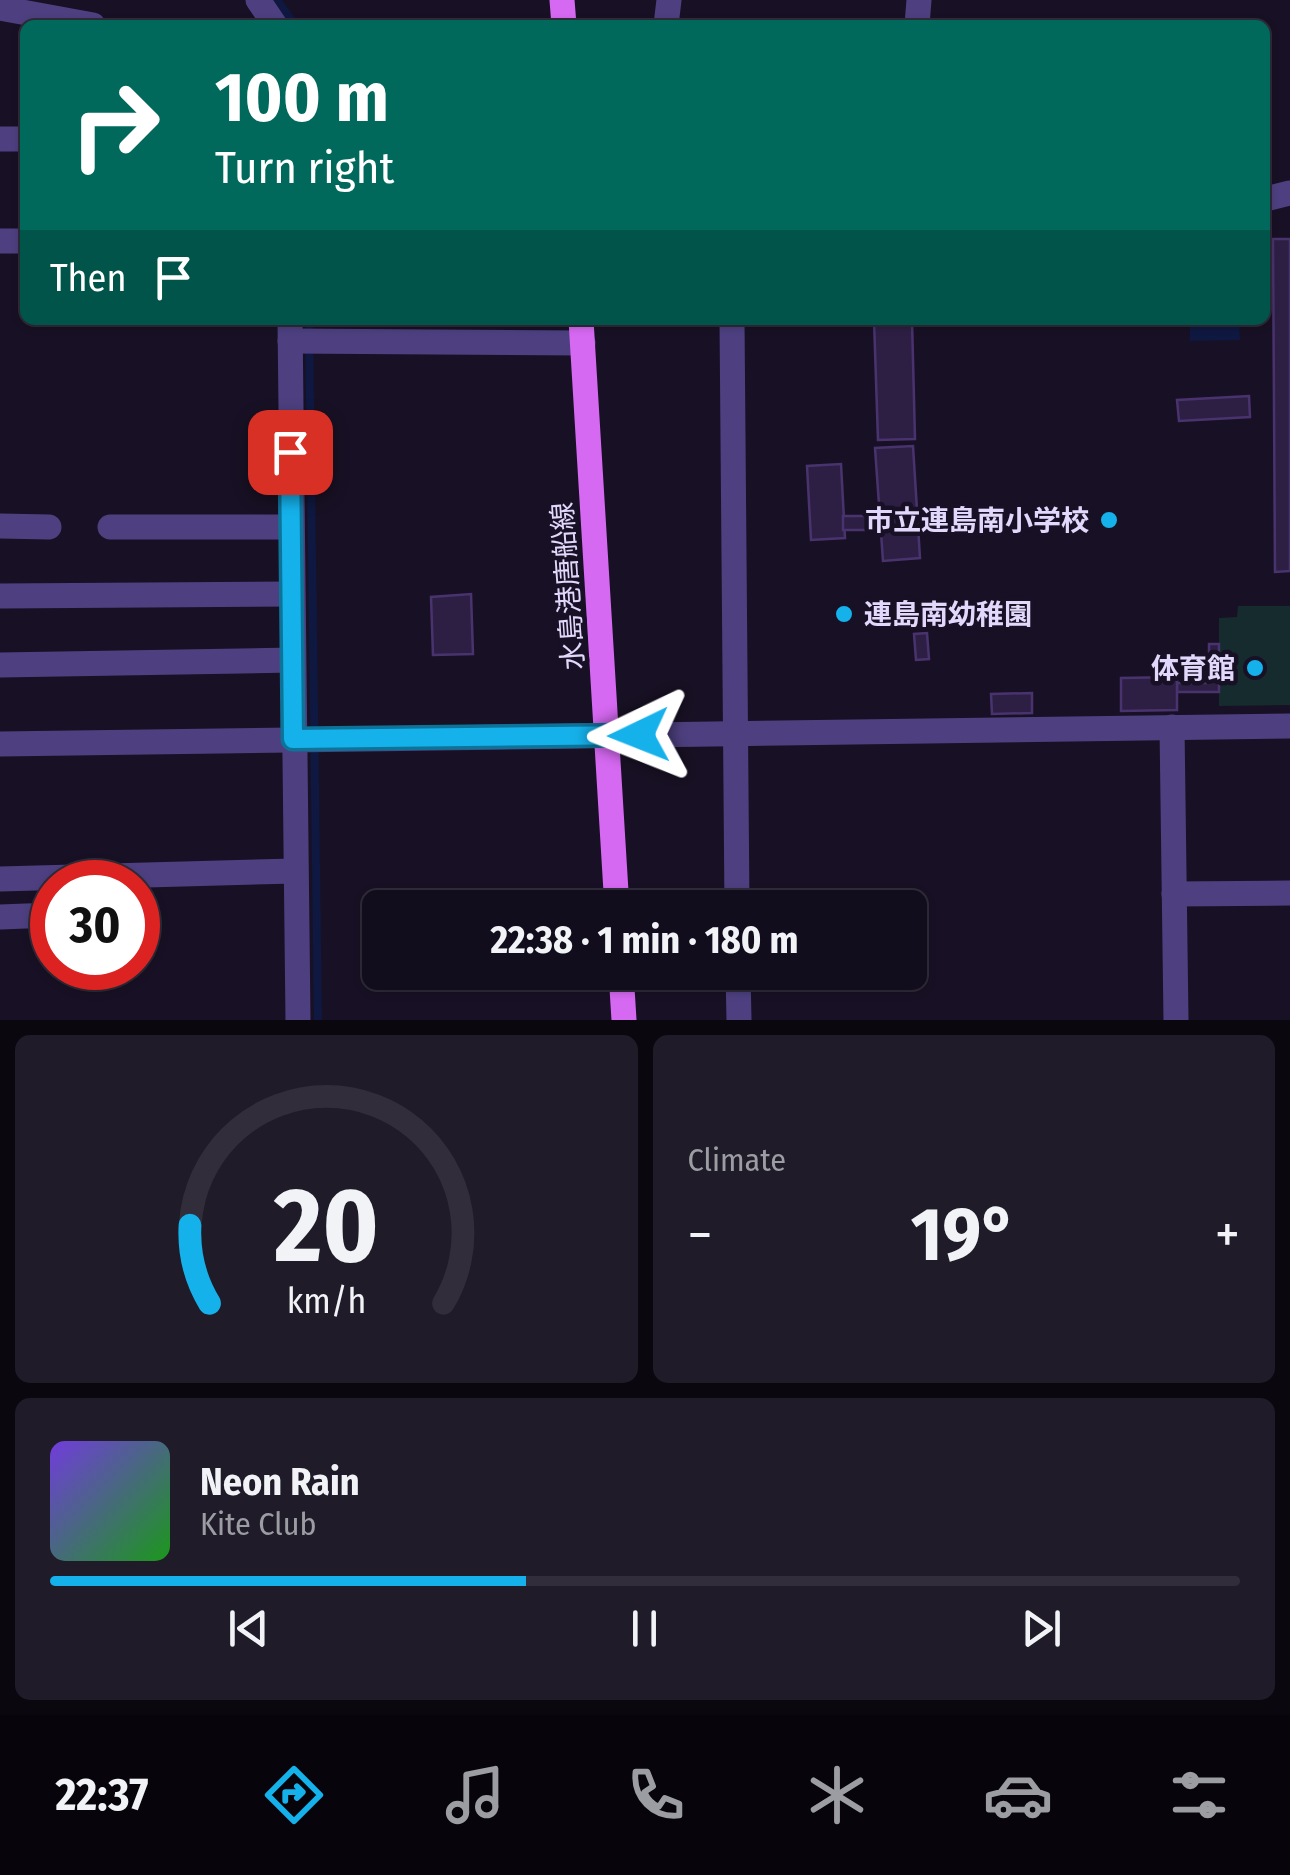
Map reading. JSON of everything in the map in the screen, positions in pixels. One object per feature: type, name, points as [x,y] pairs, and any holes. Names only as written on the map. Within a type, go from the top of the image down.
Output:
[{"type":"main road","name":"水島港唐船線","points":[[582,331],[616,890]]},
{"type":"main road","points":[[622,990],[624,1020]]},
{"type":"street","points":[[0,8],[65,20]]},
{"type":"street","points":[[732,325],[737,890]]},
{"type":"street","points":[[298,1020],[295,871],[306,739],[292,660],[291,527],[299,336],[582,331]]},
{"type":"street","points":[[0,526],[49,526]]},
{"type":"street","points":[[110,527],[291,527]]},
{"type":"street","points":[[0,596],[291,594]]},
{"type":"street","points":[[0,665],[292,660]]},
{"type":"street","points":[[0,744],[1290,726]]},
{"type":"street","points":[[1172,727],[1176,1020]]},
{"type":"street","points":[[0,879],[295,871]]},
{"type":"street","points":[[1174,894],[1290,893]]},
{"type":"street","points":[[0,916],[30,915]]},
{"type":"street","points":[[738,990],[739,1020]]},
{"type":"green space","name":"体育館","points":[[1238,606],[1290,606],[1290,705],[1219,706],[1219,618],[1237,617]]},
{"type":"water","points":[[1190,325],[1239,325],[1240,340],[1190,341]]},
{"type":"building","points":[[1273,239],[1290,239],[1290,571],[1275,572]]},
{"type":"building","points":[[874,325],[912,325],[915,439],[878,440]]},
{"type":"building","points":[[1249,396],[1250,417],[1179,421],[1177,400]]},
{"type":"building","points":[[913,446],[920,558],[883,561],[875,448]]},
{"type":"building","points":[[841,464],[845,538],[811,540],[807,466]]},
{"type":"building","points":[[843,516],[880,516],[881,530],[843,530]]},
{"type":"building","points":[[471,594],[473,654],[433,655],[431,597]]},
{"type":"building","points":[[927,633],[929,659],[916,660],[914,634]]},
{"type":"building","points":[[1209,644],[1219,644],[1219,692],[1177,692],[1177,683],[1209,683]]},
{"type":"building","points":[[1177,677],[1177,710],[1121,711],[1121,678]]},
{"type":"building","points":[[1032,693],[1032,713],[992,714],[991,694]]},
{"type":"waterway","points":[[277,0],[291,20]]},
{"type":"waterway","points":[[309,325],[318,1020]]},
{"type":"place","name":"市立連島南小学校","points":[[1109,520]]},
{"type":"place","name":"連島南幼稚園","points":[[844,614]]},
{"type":"place","name":"体育館","points":[[1255,668]]},
{"type":"route","points":[[290,452],[293,739],[639,735]]}]
